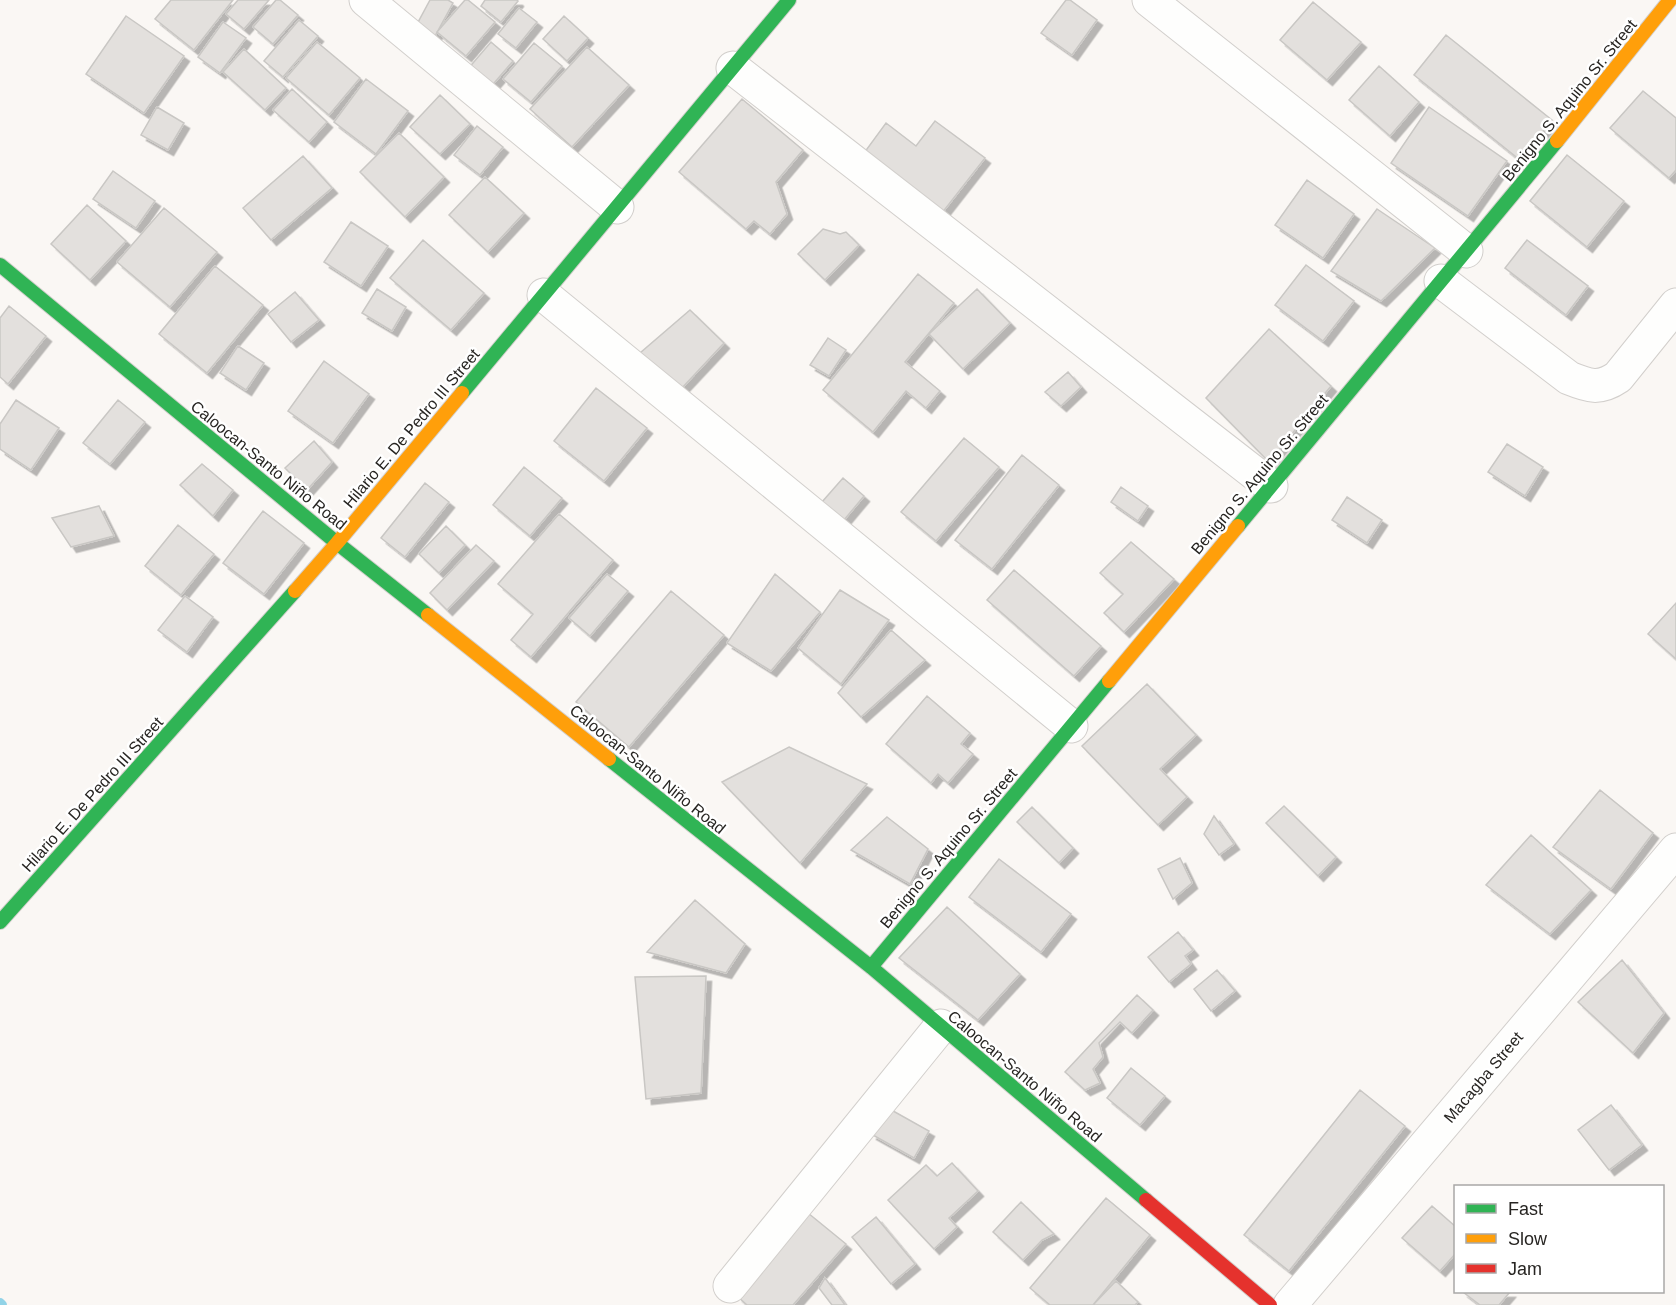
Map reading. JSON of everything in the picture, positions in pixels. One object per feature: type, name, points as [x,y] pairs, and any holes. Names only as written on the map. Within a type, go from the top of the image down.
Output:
[{"type":"street","points":[[366,0],[617,207]]},
{"type":"street","name":"Hilario E. De Pedro III Street","points":[[0,922],[337,543],[789,0]]},
{"type":"street","points":[[1149,0],[1466,251]]},
{"type":"street","name":"Benigno S. Aquino Sr. Street","points":[[871,967],[1521,186],[1670,0]]},
{"type":"street","points":[[733,68],[1270,486]]},
{"type":"street","name":"Caloocan-Santo Niño Road","points":[[0,265],[337,543],[871,967],[1270,1305]]},
{"type":"street","points":[[1441,281],[1569,378],[1588,386],[1606,385],[1618,377],[1676,305]]},
{"type":"street","points":[[544,295],[1071,726]]},
{"type":"street","name":"Macagba Street","points":[[1290,1305],[1676,850]]},
{"type":"street","points":[[730,1286],[941,1026]]},
{"type":"building","points":[[171,0],[233,0],[194,50],[155,19]]},
{"type":"building","points":[[238,0],[269,0],[244,29],[226,14]]},
{"type":"building","points":[[276,0],[280,0],[298,15],[273,44],[253,27]]},
{"type":"building","points":[[430,0],[448,0],[453,3],[435,36],[416,26]]},
{"type":"building","points":[[465,0],[495,22],[466,56],[437,32]]},
{"type":"building","points":[[485,0],[518,1],[501,22],[481,6]]},
{"type":"building","points":[[1066,0],[1070,0],[1097,20],[1072,55],[1041,33]]},
{"type":"building","points":[[1313,2],[1361,42],[1327,80],[1280,40]]},
{"type":"building","points":[[519,8],[537,22],[516,48],[498,34]]},
{"type":"building","points":[[126,16],[184,56],[144,113],[86,74]]},
{"type":"building","points":[[564,16],[588,38],[567,61],[543,39]]},
{"type":"building","points":[[299,20],[318,36],[283,77],[264,61]]},
{"type":"building","points":[[223,22],[246,38],[220,73],[198,57]]},
{"type":"building","points":[[1446,35],[1552,120],[1520,160],[1414,75]]},
{"type":"building","points":[[317,42],[360,78],[329,115],[286,78]]},
{"type":"building","points":[[491,42],[513,61],[489,89],[467,70]]},
{"type":"building","points":[[534,43],[562,66],[531,102],[503,79]]},
{"type":"building","points":[[587,47],[629,85],[572,147],[530,109]]},
{"type":"building","points":[[244,49],[286,88],[265,110],[223,72]]},
{"type":"building","points":[[1379,66],[1419,102],[1390,136],[1349,100]]},
{"type":"building","points":[[366,79],[408,111],[376,154],[334,122]]},
{"type":"building","points":[[292,89],[327,122],[309,142],[273,110]]},
{"type":"building","points":[[1643,91],[1676,118],[1676,170],[1669,178],[1610,128]]},
{"type":"building","points":[[440,95],[470,124],[440,154],[410,127]]},
{"type":"building","points":[[742,99],[803,150],[776,182],[787,214],[770,234],[754,221],[746,229],[679,172]]},
{"type":"building","points":[[157,107],[184,123],[168,150],[141,135]]},
{"type":"building","points":[[1429,107],[1507,161],[1468,216],[1391,163]]},
{"type":"building","points":[[935,121],[985,158],[942,213],[864,153],[886,123],[916,146]]},
{"type":"building","points":[[477,126],[503,147],[480,175],[454,155]]},
{"type":"building","points":[[399,133],[444,177],[405,217],[360,172]]},
{"type":"building","points":[[1567,155],[1624,201],[1587,247],[1530,201]]},
{"type":"building","points":[[303,156],[332,188],[271,240],[243,208]]},
{"type":"building","points":[[113,171],[155,201],[136,228],[93,199]]},
{"type":"building","points":[[485,177],[524,213],[488,252],[449,215]]},
{"type":"building","points":[[1307,180],[1354,214],[1323,258],[1275,225]]},
{"type":"building","points":[[87,205],[126,241],[90,280],[51,244]]},
{"type":"building","points":[[164,208],[217,252],[170,307],[117,262]]},
{"type":"building","points":[[1377,209],[1435,248],[1381,301],[1331,271]]},
{"type":"building","points":[[351,222],[388,246],[361,286],[324,262]]},
{"type":"building","points":[[823,229],[840,234],[846,232],[859,245],[825,280],[798,254]]},
{"type":"building","points":[[423,240],[484,293],[451,330],[390,278]]},
{"type":"building","points":[[1527,240],[1588,286],[1566,315],[1505,268]]},
{"type":"building","points":[[1306,265],[1354,301],[1323,341],[1275,305]]},
{"type":"building","points":[[215,266],[263,305],[207,373],[159,334]]},
{"type":"building","points":[[918,274],[954,303],[905,362],[940,391],[926,408],[906,391],[873,432],[823,390]]},
{"type":"building","points":[[377,289],[406,307],[392,331],[362,313]]},
{"type":"building","points":[[977,289],[1010,323],[963,369],[929,334]]},
{"type":"building","points":[[295,292],[319,320],[291,342],[268,314]]},
{"type":"building","points":[[9,306],[46,336],[8,384],[0,377],[0,318]]},
{"type":"building","points":[[690,310],[724,343],[681,389],[640,353]]},
{"type":"building","points":[[1269,329],[1331,386],[1269,462],[1206,398]]},
{"type":"building","points":[[828,338],[846,350],[829,376],[810,365]]},
{"type":"building","points":[[238,346],[264,363],[246,390],[220,373]]},
{"type":"building","points":[[324,361],[369,394],[333,443],[288,411]]},
{"type":"building","points":[[1068,372],[1081,387],[1061,406],[1045,392]]},
{"type":"building","points":[[596,388],[647,428],[604,481],[554,441]]},
{"type":"building","points":[[16,400],[59,428],[31,470],[0,449],[0,424]]},
{"type":"building","points":[[118,400],[145,422],[110,464],[83,443]]},
{"type":"building","points":[[964,438],[999,467],[936,541],[901,512]]},
{"type":"building","points":[[314,441],[332,462],[307,490],[285,468]]},
{"type":"building","points":[[1507,444],[1543,467],[1525,496],[1488,472]]},
{"type":"building","points":[[1022,455],[1059,485],[992,569],[955,540]]},
{"type":"building","points":[[202,464],[233,490],[213,516],[180,485]]},
{"type":"building","points":[[524,467],[562,498],[530,536],[493,505]]},
{"type":"building","points":[[843,478],[864,496],[844,520],[822,502]]},
{"type":"building","points":[[425,483],[449,502],[405,557],[381,538]]},
{"type":"building","points":[[1121,487],[1148,506],[1138,521],[1111,502]]},
{"type":"building","points":[[1347,497],[1382,520],[1367,543],[1332,520]]},
{"type":"building","points":[[99,506],[114,536],[71,547],[52,518]]},
{"type":"building","points":[[263,511],[304,543],[264,594],[223,563]]},
{"type":"building","points":[[559,514],[613,560],[531,657],[511,640],[533,614],[498,584]]},
{"type":"building","points":[[178,525],[214,554],[181,595],[145,566]]},
{"type":"building","points":[[446,526],[465,545],[439,573],[419,554]]},
{"type":"building","points":[[1131,542],[1174,579],[1124,632],[1104,613],[1123,594],[1100,573]]},
{"type":"building","points":[[476,545],[494,561],[447,610],[430,593]]},
{"type":"building","points":[[1014,570],[1101,646],[1074,676],[987,600]]},
{"type":"building","points":[[607,574],[628,591],[590,636],[569,618]]},
{"type":"building","points":[[775,574],[820,612],[771,671],[727,643]]},
{"type":"building","points":[[840,590],[889,620],[841,684],[798,648]]},
{"type":"building","points":[[671,591],[724,635],[629,747],[576,702]]},
{"type":"building","points":[[185,596],[213,617],[187,652],[158,630]]},
{"type":"building","points":[[1676,603],[1676,659],[1648,634]]},
{"type":"building","points":[[891,630],[925,660],[861,717],[838,693]]},
{"type":"building","points":[[1147,684],[1196,735],[1160,769],[1187,797],[1158,825],[1082,746]]},
{"type":"building","points":[[927,696],[970,733],[961,744],[973,754],[948,783],[938,774],[931,783],[886,744]]},
{"type":"building","points":[[789,747],[867,784],[800,863],[722,782]]},
{"type":"building","points":[[1600,790],[1653,833],[1611,889],[1553,847]]},
{"type":"building","points":[[1284,806],[1336,857],[1318,876],[1266,823]]},
{"type":"building","points":[[1032,807],[1073,848],[1059,863],[1017,822]]},
{"type":"building","points":[[1214,816],[1234,844],[1219,855],[1204,834]]},
{"type":"building","points":[[887,817],[928,849],[910,884],[851,850]]},
{"type":"building","points":[[1531,835],[1591,890],[1550,934],[1486,885]]},
{"type":"building","points":[[1180,858],[1192,883],[1173,899],[1158,869]]},
{"type":"building","points":[[999,859],[1071,914],[1041,952],[969,897]]},
{"type":"building","points":[[695,900],[745,944],[726,973],[647,952]]},
{"type":"building","points":[[947,907],[1020,974],[978,1020],[899,958]]},
{"type":"building","points":[[1178,932],[1193,950],[1185,956],[1191,964],[1169,982],[1148,957]]},
{"type":"building","points":[[1622,960],[1664,1013],[1633,1053],[1578,1002]]},
{"type":"building","points":[[1217,970],[1235,991],[1211,1011],[1194,989]]},
{"type":"building","points":[[706,976],[701,1093],[646,1099],[635,977]]},
{"type":"building","points":[[1137,995],[1153,1010],[1132,1033],[1120,1022],[1099,1043],[1103,1057],[1093,1069],[1100,1083],[1085,1090],[1065,1072]]},
{"type":"building","points":[[1131,1068],[1165,1096],[1140,1125],[1107,1098]]},
{"type":"building","points":[[1360,1090],[1405,1126],[1289,1271],[1244,1235]]},
{"type":"building","points":[[1611,1105],[1642,1145],[1609,1170],[1578,1130]]},
{"type":"building","points":[[886,1107],[929,1131],[914,1158],[871,1134]]},
{"type":"building","points":[[952,1163],[978,1191],[949,1218],[957,1227],[934,1249],[888,1200],[926,1165],[937,1176]]},
{"type":"building","points":[[1106,1198],[1150,1235],[1093,1305],[1050,1305],[1030,1288]]},
{"type":"building","points":[[1021,1202],[1054,1234],[1042,1240],[1023,1260],[993,1232]]},
{"type":"building","points":[[1432,1206],[1454,1225],[1454,1255],[1440,1271],[1402,1238]]},
{"type":"building","points":[[808,1213],[846,1244],[793,1305],[747,1305],[737,1296]]},
{"type":"building","points":[[876,1217],[915,1264],[891,1284],[852,1237]]},
{"type":"building","points":[[825,1278],[845,1305],[832,1305],[819,1288]]},
{"type":"building","points":[[1116,1281],[1138,1302],[1135,1305],[1093,1305]]},
{"type":"building","points":[[1464,1293],[1509,1293],[1499,1305],[1480,1305]]},
{"type":"traffic: fast","points":[[462,393],[789,0]]},
{"type":"traffic: fast","points":[[1238,526],[1557,141]]},
{"type":"traffic: fast","points":[[0,265],[337,543],[428,615]]},
{"type":"traffic: fast","points":[[0,922],[295,591]]},
{"type":"traffic: fast","points":[[871,967],[1109,681]]},
{"type":"traffic: fast","points":[[609,759],[871,967],[1146,1200]]},
{"type":"traffic: slow","points":[[1557,141],[1670,0]]},
{"type":"traffic: slow","points":[[295,591],[462,393]]},
{"type":"traffic: slow","points":[[1109,681],[1238,526]]},
{"type":"traffic: slow","points":[[428,615],[609,759]]},
{"type":"traffic: jam","points":[[1146,1200],[1270,1305]]}]
